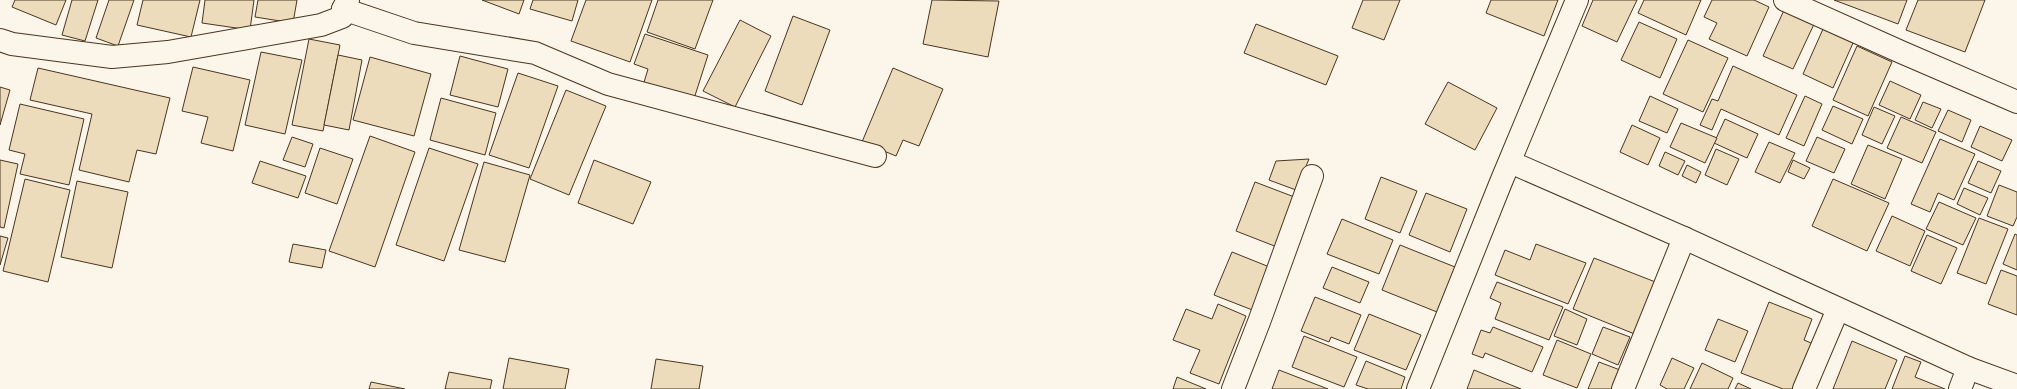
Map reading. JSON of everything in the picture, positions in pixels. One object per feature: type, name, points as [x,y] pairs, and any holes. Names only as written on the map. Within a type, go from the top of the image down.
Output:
[{"type":"street","points":[[1418,389],[1577,0]]},
{"type":"street","points":[[1786,0],[2017,102]]},
{"type":"street","points":[[0,40],[12,44],[112,56],[168,52],[322,25],[342,17],[346,4],[414,33],[535,53],[608,84],[876,156]]},
{"type":"street","points":[[1510,162],[1684,238],[1968,368],[2017,386]]},
{"type":"street","points":[[1233,389],[1312,176]]},
{"type":"street","points":[[1623,389],[1684,238]]},
{"type":"street","points":[[1804,389],[1838,309]]},
{"type":"street","points":[[1960,389],[1968,368]]},
{"type":"building","points":[[15,0],[66,0],[56,25],[12,7]]},
{"type":"building","points":[[72,0],[98,0],[85,41],[62,35]]},
{"type":"building","points":[[109,0],[134,0],[118,46],[96,38]]},
{"type":"building","points":[[143,0],[200,0],[191,37],[137,25]]},
{"type":"building","points":[[205,0],[254,0],[250,30],[202,23]]},
{"type":"building","points":[[258,0],[297,0],[293,23],[255,17]]},
{"type":"building","points":[[482,0],[524,0],[519,14]]},
{"type":"building","points":[[533,0],[578,0],[572,21],[530,9]]},
{"type":"building","points":[[586,0],[652,0],[630,62],[571,41]]},
{"type":"building","points":[[658,0],[713,0],[695,49],[647,32]]},
{"type":"building","points":[[932,0],[999,1],[988,57],[923,44]]},
{"type":"building","points":[[1363,0],[1400,0],[1384,40],[1352,28]]},
{"type":"building","points":[[1491,0],[1558,0],[1544,36],[1486,13]]},
{"type":"building","points":[[1593,0],[1637,0],[1617,42],[1582,26]]},
{"type":"building","points":[[1644,0],[1701,0],[1686,35],[1638,13]]},
{"type":"building","points":[[1712,0],[1754,0],[1769,7],[1747,56],[1709,39],[1717,23],[1704,17]]},
{"type":"building","points":[[1834,0],[1907,0],[1898,24]]},
{"type":"building","points":[[1918,0],[1985,0],[1965,52],[1906,30]]},
{"type":"building","points":[[1785,8],[1815,22],[1793,69],[1763,56]]},
{"type":"building","points":[[793,16],[830,30],[802,105],[765,91]]},
{"type":"building","points":[[740,20],[771,36],[735,107],[703,91]]},
{"type":"building","points":[[1639,22],[1677,39],[1660,78],[1621,60]]},
{"type":"building","points":[[1256,24],[1338,56],[1326,85],[1244,53]]},
{"type":"building","points":[[1823,29],[1853,43],[1833,88],[1803,74]]},
{"type":"building","points":[[645,34],[708,55],[692,105],[642,89],[648,69],[634,64]]},
{"type":"building","points":[[309,39],[340,45],[323,131],[292,125]]},
{"type":"building","points":[[1688,40],[1728,58],[1703,112],[1663,94]]},
{"type":"building","points":[[1857,46],[1892,62],[1868,116],[1833,100]]},
{"type":"building","points":[[261,52],[302,60],[285,134],[245,125]]},
{"type":"building","points":[[338,55],[362,60],[349,130],[324,125]]},
{"type":"building","points":[[460,56],[508,69],[498,107],[450,95]]},
{"type":"building","points":[[370,57],[431,74],[414,136],[353,120]]},
{"type":"building","points":[[1733,66],[1797,95],[1779,135],[1721,109],[1712,130],[1700,125],[1712,99],[1718,101]]},
{"type":"building","points":[[193,67],[250,80],[233,151],[201,143],[208,117],[182,111]]},
{"type":"building","points":[[38,68],[170,98],[156,154],[137,150],[129,182],[79,170],[92,114],[30,100]]},
{"type":"building","points":[[893,68],[943,89],[919,146],[903,140],[896,156],[862,142]]},
{"type":"building","points":[[518,73],[558,86],[529,168],[489,155]]},
{"type":"building","points":[[1890,81],[1921,95],[1910,119],[1879,105]]},
{"type":"building","points":[[1448,82],[1497,108],[1475,150],[1425,124]]},
{"type":"building","points":[[0,87],[10,90],[0,125]]},
{"type":"building","points":[[566,90],[606,106],[569,195],[530,179]]},
{"type":"building","points":[[1650,96],[1678,109],[1667,133],[1639,121]]},
{"type":"building","points":[[1805,96],[1822,104],[1804,146],[1786,138]]},
{"type":"building","points":[[441,98],[496,113],[485,155],[430,140]]},
{"type":"building","points":[[1923,102],[1941,109],[1932,128],[1915,120]]},
{"type":"building","points":[[20,104],[84,119],[69,185],[20,174],[25,154],[9,150]]},
{"type":"building","points":[[1833,106],[1863,119],[1852,144],[1822,130]]},
{"type":"building","points":[[1874,107],[1895,116],[1882,144],[1862,135]]},
{"type":"building","points":[[1948,110],[1971,120],[1962,142],[1938,131]]},
{"type":"building","points":[[1901,117],[1936,132],[1922,163],[1887,148]]},
{"type":"building","points":[[1725,119],[1758,134],[1747,158],[1714,143]]},
{"type":"building","points":[[1681,123],[1717,138],[1705,163],[1670,147]]},
{"type":"building","points":[[1632,125],[1660,138],[1648,165],[1620,152]]},
{"type":"building","points":[[1980,126],[2012,140],[2002,161],[1971,147]]},
{"type":"building","points":[[370,136],[415,152],[375,267],[329,251]]},
{"type":"building","points":[[292,137],[313,144],[305,167],[283,160]]},
{"type":"building","points":[[1817,137],[1845,149],[1834,173],[1806,161]]},
{"type":"building","points":[[1940,139],[1975,154],[1954,200],[1938,193],[1930,212],[1911,204]]},
{"type":"building","points":[[1769,142],[1795,153],[1780,183],[1755,172]]},
{"type":"building","points":[[1868,145],[1902,159],[1885,199],[1851,184]]},
{"type":"building","points":[[320,148],[353,159],[337,204],[305,193]]},
{"type":"building","points":[[429,148],[478,164],[444,261],[396,245]]},
{"type":"building","points":[[1716,149],[1739,159],[1727,185],[1705,175]]},
{"type":"building","points":[[1665,152],[1685,161],[1678,175],[1659,166]]},
{"type":"building","points":[[1309,159],[1296,190],[1269,180],[1276,161]]},
{"type":"building","points":[[0,160],[18,164],[4,228],[0,227]]},
{"type":"building","points":[[594,160],[651,182],[633,224],[578,203]]},
{"type":"building","points":[[1793,160],[1810,168],[1804,179],[1788,172]]},
{"type":"building","points":[[260,161],[306,176],[298,198],[252,183]]},
{"type":"building","points":[[1978,161],[2001,171],[1991,193],[1968,183]]},
{"type":"building","points":[[484,162],[530,175],[505,262],[459,250]]},
{"type":"building","points":[[1687,165],[1701,172],[1696,183],[1682,176]]},
{"type":"building","points":[[1381,177],[1417,191],[1400,233],[1365,219]]},
{"type":"building","points":[[25,179],[70,190],[48,282],[3,271]]},
{"type":"building","points":[[1833,179],[1889,203],[1867,251],[1812,226]]},
{"type":"building","points":[[77,181],[128,192],[112,268],[61,257]]},
{"type":"building","points":[[1255,182],[1297,198],[1277,247],[1236,231]]},
{"type":"building","points":[[1999,185],[2017,192],[2017,217],[2013,226],[1987,216]]},
{"type":"building","points":[[1964,188],[1988,198],[1980,215],[1957,204]]},
{"type":"building","points":[[1426,193],[1467,209],[1450,252],[1409,235]]},
{"type":"building","points":[[1939,202],[1976,218],[1963,245],[1926,229]]},
{"type":"building","points":[[1892,216],[1925,231],[1910,266],[1876,251]]},
{"type":"building","points":[[1979,218],[2008,229],[1986,284],[1957,273]]},
{"type":"building","points":[[1342,219],[1393,240],[1379,274],[1327,254]]},
{"type":"building","points":[[2015,234],[2017,235],[2017,270],[2003,264]]},
{"type":"building","points":[[1927,235],[1957,248],[1941,284],[1911,271]]},
{"type":"building","points":[[0,236],[8,238],[0,265]]},
{"type":"building","points":[[293,244],[326,250],[322,268],[289,262]]},
{"type":"building","points":[[1536,244],[1586,263],[1568,304],[1495,275],[1505,250],[1530,260]]},
{"type":"building","points":[[1400,245],[1455,267],[1437,312],[1382,290]]},
{"type":"building","points":[[1232,252],[1272,268],[1255,311],[1214,295]]},
{"type":"building","points":[[1594,258],[1658,283],[1637,335],[1573,309]]},
{"type":"building","points":[[1332,267],[1369,282],[1360,303],[1323,288]]},
{"type":"building","points":[[2001,270],[2017,276],[2017,315],[1988,304]]},
{"type":"building","points":[[1497,282],[1563,307],[1549,340],[1495,319],[1501,303],[1490,298]]},
{"type":"building","points":[[1315,297],[1361,315],[1349,344],[1331,337],[1329,342],[1301,331]]},
{"type":"building","points":[[1769,302],[1812,319],[1804,340],[1818,346],[1801,389],[1783,389],[1741,373]]},
{"type":"building","points":[[1218,304],[1246,316],[1219,384],[1190,373],[1200,350],[1173,340],[1186,309],[1212,319]]},
{"type":"building","points":[[1565,309],[1587,319],[1577,345],[1554,336]]},
{"type":"building","points":[[1369,314],[1421,335],[1406,370],[1354,350]]},
{"type":"building","points":[[1718,319],[1748,331],[1735,362],[1705,350]]},
{"type":"building","points":[[1493,327],[1543,347],[1532,372],[1485,353],[1483,358],[1472,354],[1481,330],[1490,333]]},
{"type":"building","points":[[1603,327],[1630,337],[1618,365],[1592,354]]},
{"type":"building","points":[[1304,336],[1357,357],[1344,387],[1292,367]]},
{"type":"building","points":[[1557,340],[1591,354],[1577,388],[1543,375]]},
{"type":"building","points":[[1852,341],[1897,360],[1885,389],[1833,389]]},
{"type":"building","points":[[1905,356],[1921,362],[1915,377],[1945,389],[1892,389]]},
{"type":"building","points":[[509,358],[569,369],[565,389],[503,389]]},
{"type":"building","points":[[1672,358],[1694,368],[1684,389],[1667,389],[1660,385]]},
{"type":"building","points":[[656,359],[703,366],[699,389],[651,389]]},
{"type":"building","points":[[1366,361],[1405,377],[1401,389],[1368,389],[1356,385]]},
{"type":"building","points":[[1599,362],[1620,370],[1613,389],[1588,389]]},
{"type":"building","points":[[1702,363],[1733,378],[1728,389],[1690,389]]},
{"type":"building","points":[[1279,370],[1328,389],[1272,389]]},
{"type":"building","points":[[1474,370],[1521,389],[1467,389]]},
{"type":"building","points":[[449,372],[492,380],[490,389],[445,389]]},
{"type":"building","points":[[1177,377],[1206,389],[1173,389]]},
{"type":"building","points":[[371,382],[405,389],[369,389]]},
{"type":"building","points":[[1738,383],[1751,389],[1735,389]]}]
